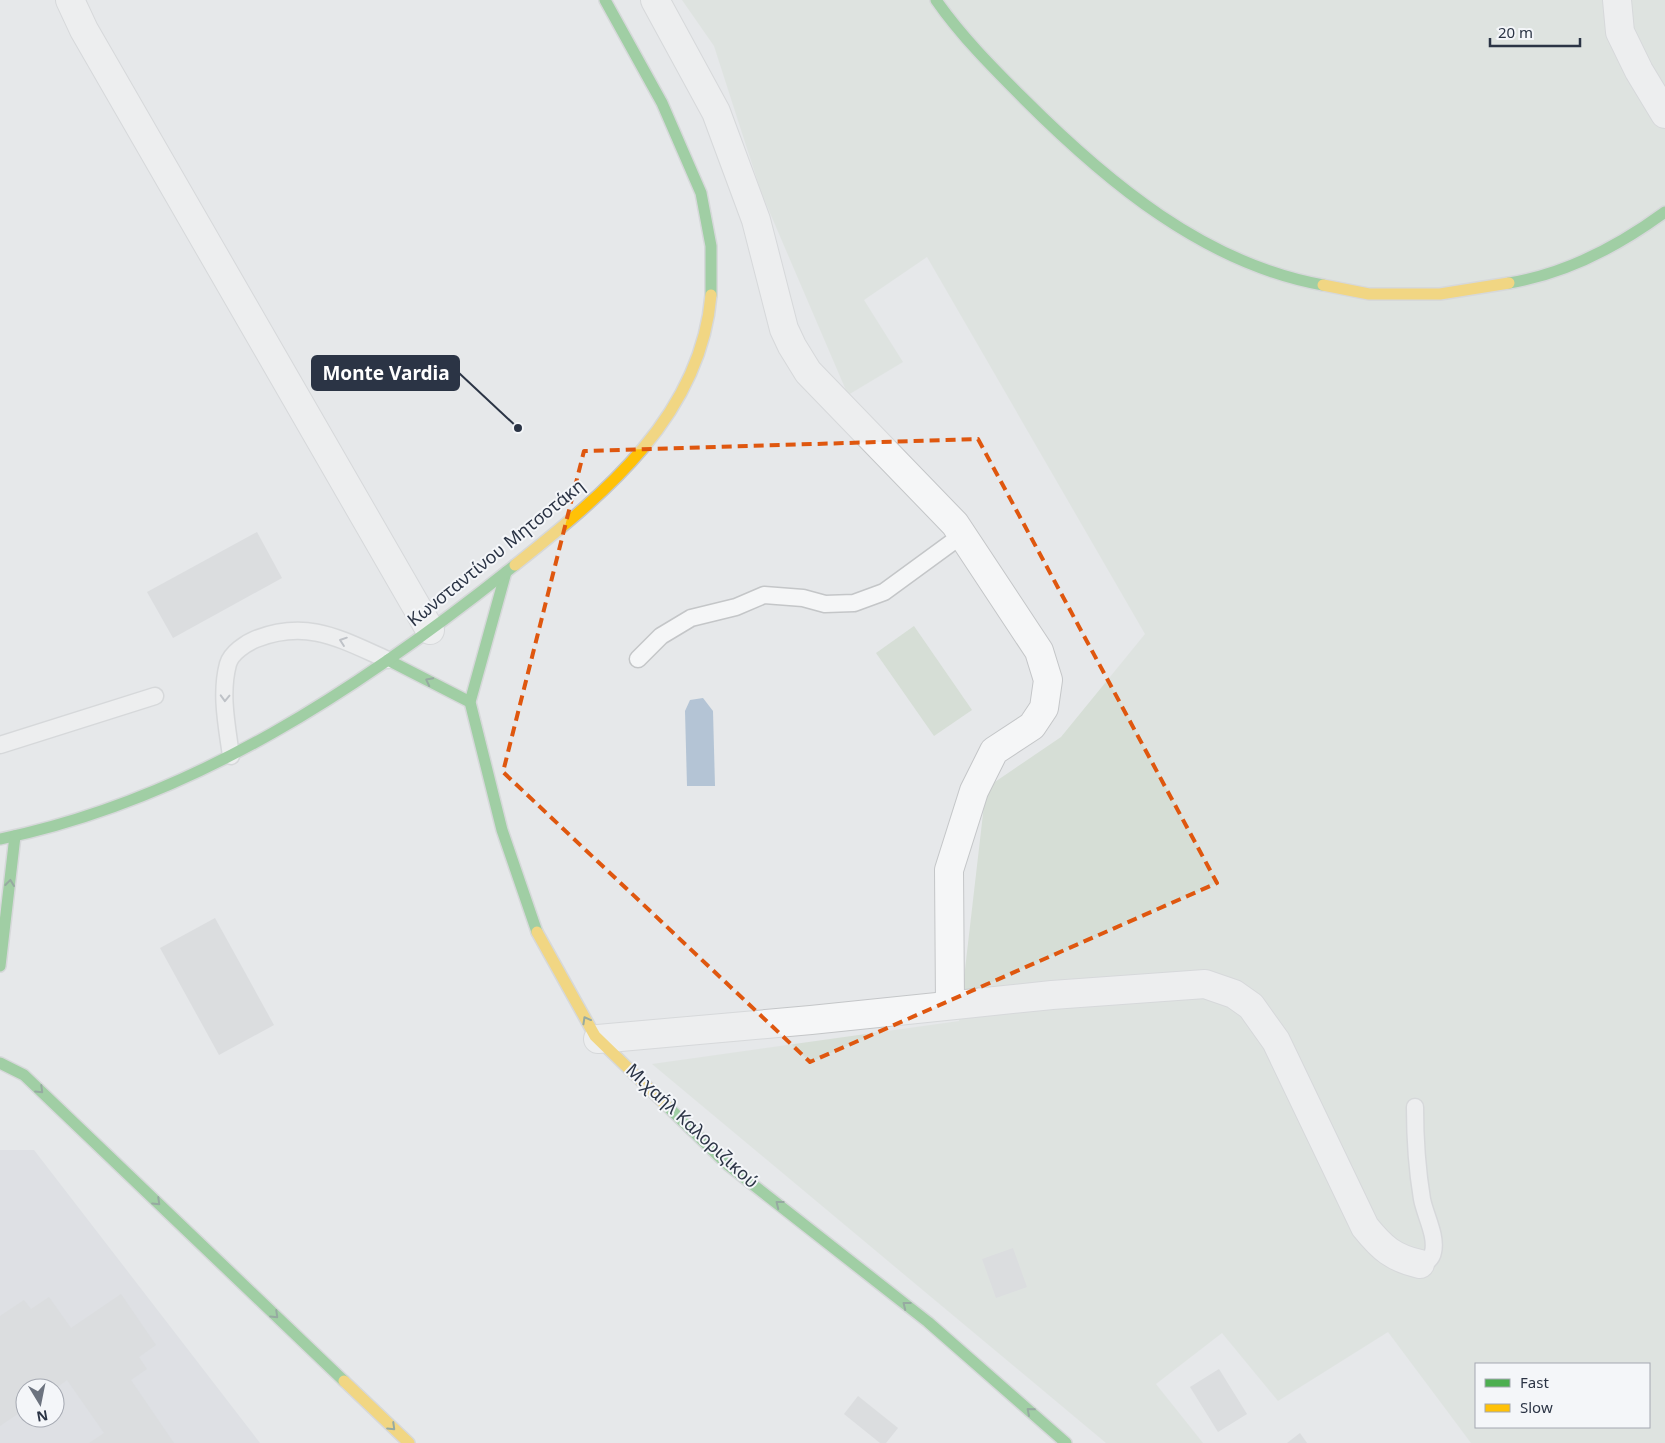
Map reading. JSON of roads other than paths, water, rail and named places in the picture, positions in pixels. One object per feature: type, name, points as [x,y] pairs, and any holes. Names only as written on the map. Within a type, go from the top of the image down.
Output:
[{"type":"main road","name":"Κωνσταντίνου Μητσοτάκη","points":[[0,839],[96,813],[160,788],[232,756],[348,688],[430,630],[506,572],[601,492],[672,412],[693,371],[703,342],[710,311],[713,264],[706,206],[680,140],[648,76],[605,0]]},
{"type":"main road","points":[[936,0],[969,40],[1034,110],[1144,207],[1206,245],[1253,266],[1304,283],[1376,294],[1429,296],[1488,289],[1547,274],[1596,255],[1647,226],[1665,212]]},
{"type":"main road","name":"Μιχαήλ Καλοριζικού","points":[[506,572],[470,702],[502,830],[535,928],[598,1039],[728,1164],[928,1322],[1066,1443]]},
{"type":"main road","points":[[388,660],[470,702]]},
{"type":"main road","points":[[0,966],[16,836]]},
{"type":"main road","points":[[0,1063],[24,1075],[409,1443]]},
{"type":"street","points":[[70,0],[84,30],[430,630]]},
{"type":"street","points":[[655,0],[716,112],[756,220],[784,329],[792,346],[808,372],[955,524],[1039,651],[1048,680],[1044,708],[1032,726],[994,751],[974,791],[949,870],[950,1005]]},
{"type":"street","points":[[1617,0],[1620,32],[1639,71],[1665,114]]},
{"type":"street","points":[[1639,71],[1665,83]]},
{"type":"street","points":[[598,1039],[950,1005],[1205,984],[1234,994],[1251,1006],[1276,1041],[1365,1226],[1378,1242],[1398,1259],[1420,1264]]},
{"type":"lane","points":[[638,659],[661,636],[691,618],[736,606],[764,595],[803,598],[825,604],[854,603],[884,592],[962,535]]},
{"type":"lane","points":[[232,756],[224,699],[229,662],[246,643],[273,632],[306,629],[346,642],[388,660]]},
{"type":"lane","points":[[0,745],[155,696]]},
{"type":"lane","points":[[1415,1107],[1415,1144],[1422,1200],[1434,1245],[1433,1253],[1429,1260],[1420,1264]]},
{"type":"water","points":[[703,698],[713,711],[715,786],[687,786],[685,711],[690,700]]},
{"type":"place","name":"Monte Vardia","points":[[518,428]]}]
